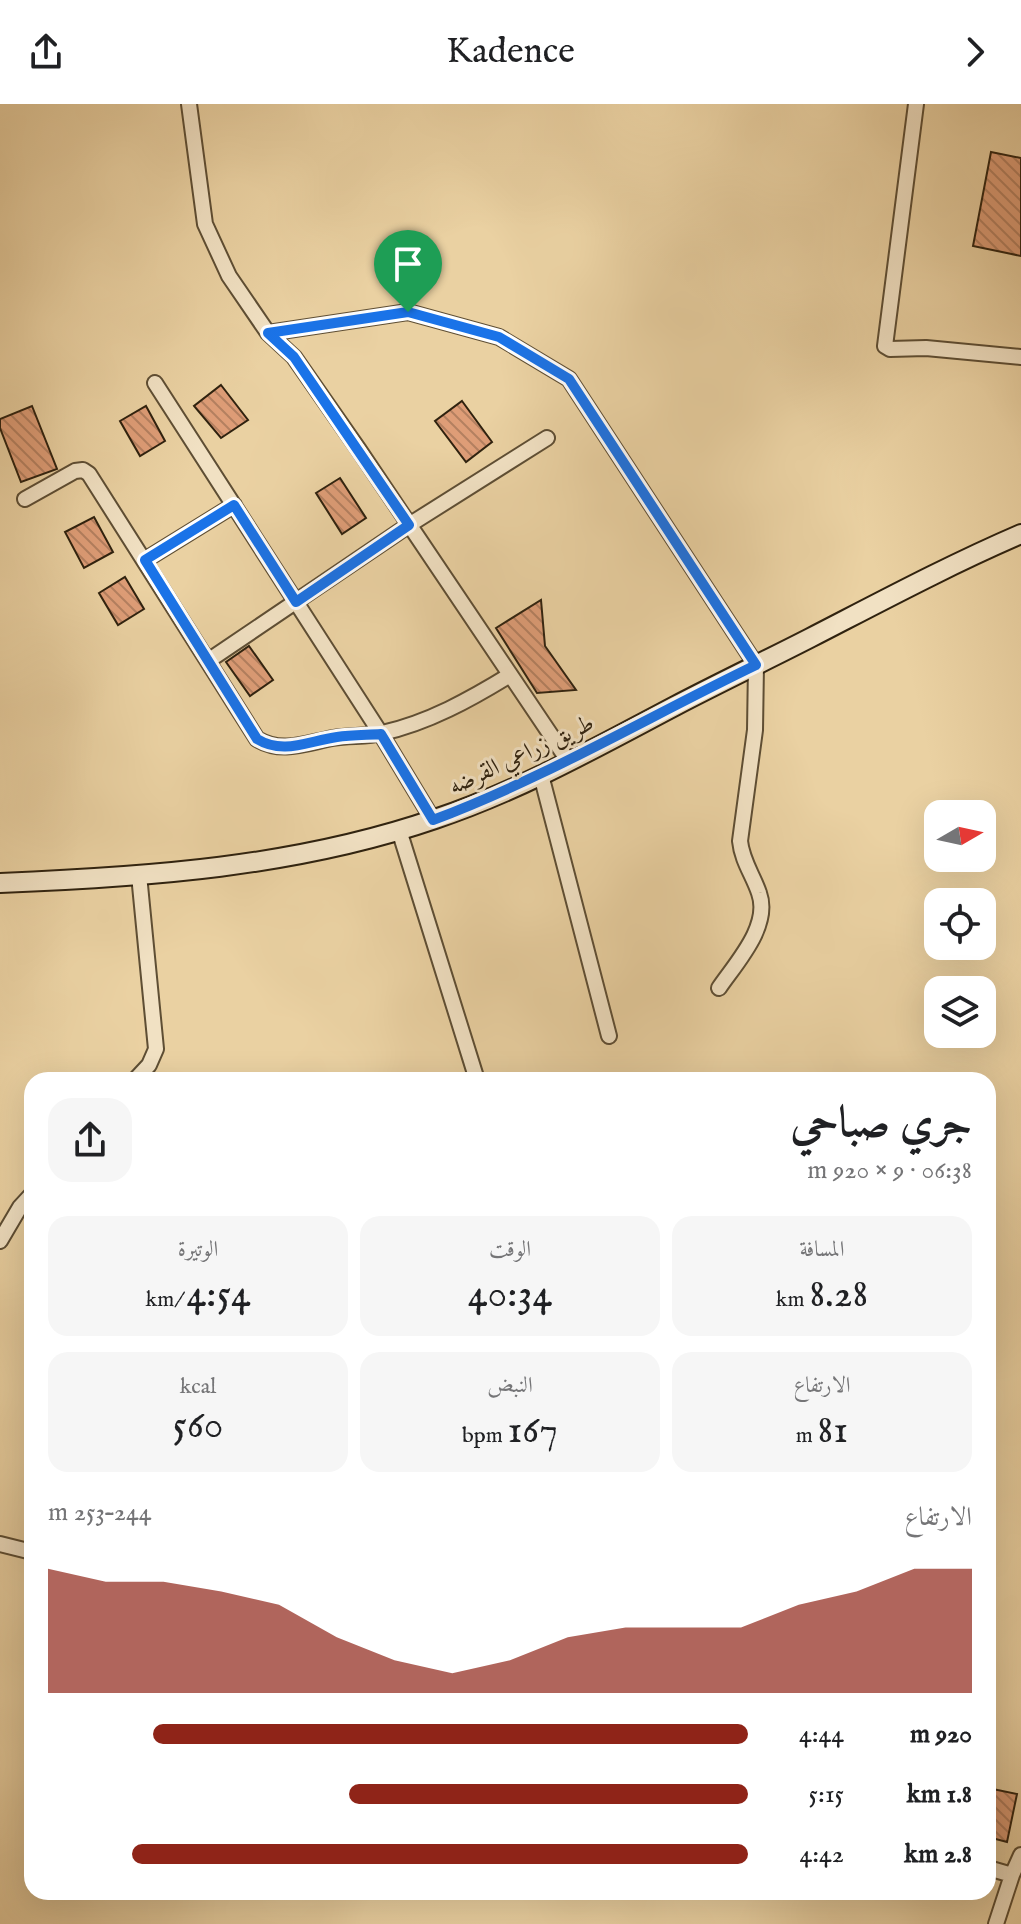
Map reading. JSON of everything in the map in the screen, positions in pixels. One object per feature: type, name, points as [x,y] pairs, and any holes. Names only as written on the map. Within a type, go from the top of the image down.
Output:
[{"type":"main road","name":"طريق زراعي القرضه","points":[[0,883],[139,875],[249,864],[321,850],[433,820],[569,762],[954,563],[1021,534]]},
{"type":"street","points":[[189,104],[205,224],[229,276],[268,333],[294,357],[569,762]]},
{"type":"street","points":[[916,104],[885,346],[890,349],[926,348],[1021,357]]},
{"type":"street","points":[[268,333],[408,312],[499,337],[569,379],[756,665],[755,730],[740,841],[762,904],[755,933],[719,988]]},
{"type":"street","points":[[155,383],[433,820]]},
{"type":"street","points":[[208,661],[409,525],[547,438]]},
{"type":"street","points":[[25,499],[75,471],[83,470],[89,474],[257,739],[268,745],[280,748],[335,737],[381,734],[467,702],[510,675]]},
{"type":"street","points":[[145,560],[234,505]]},
{"type":"street","points":[[541,775],[609,1036]]},
{"type":"street","points":[[399,830],[475,1072]]},
{"type":"street","points":[[139,875],[156,1049],[142,1072]]},
{"type":"street","points":[[0,1241],[24,1203]]},
{"type":"street","points":[[0,1544],[24,1550]]},
{"type":"street","points":[[996,1924],[1021,1855]]},
{"type":"street","points":[[996,1870],[1012,1875]]},
{"type":"building","points":[[991,152],[1021,158],[1021,256],[973,246]]},
{"type":"building","points":[[221,385],[248,420],[221,438],[194,406]]},
{"type":"building","points":[[462,401],[492,442],[466,462],[435,421]]},
{"type":"building","points":[[32,406],[57,469],[21,482],[0,428],[0,419]]},
{"type":"building","points":[[146,406],[165,441],[140,456],[120,421]]},
{"type":"building","points":[[340,478],[366,518],[342,534],[316,493]]},
{"type":"building","points":[[94,517],[113,552],[84,568],[65,532]]},
{"type":"building","points":[[125,577],[144,609],[118,625],[99,593]]},
{"type":"building","points":[[541,600],[545,646],[576,690],[537,693],[496,628]]},
{"type":"building","points":[[249,646],[273,680],[250,696],[226,662]]},
{"type":"building","points":[[996,1790],[1017,1794],[1007,1842],[996,1839]]},
{"type":"route","points":[[408,312],[499,337],[569,379],[756,665],[569,762],[433,820],[381,734],[335,737],[280,748],[257,739],[145,560],[234,505],[296,602],[409,525],[294,357],[268,333],[408,312]]}]
